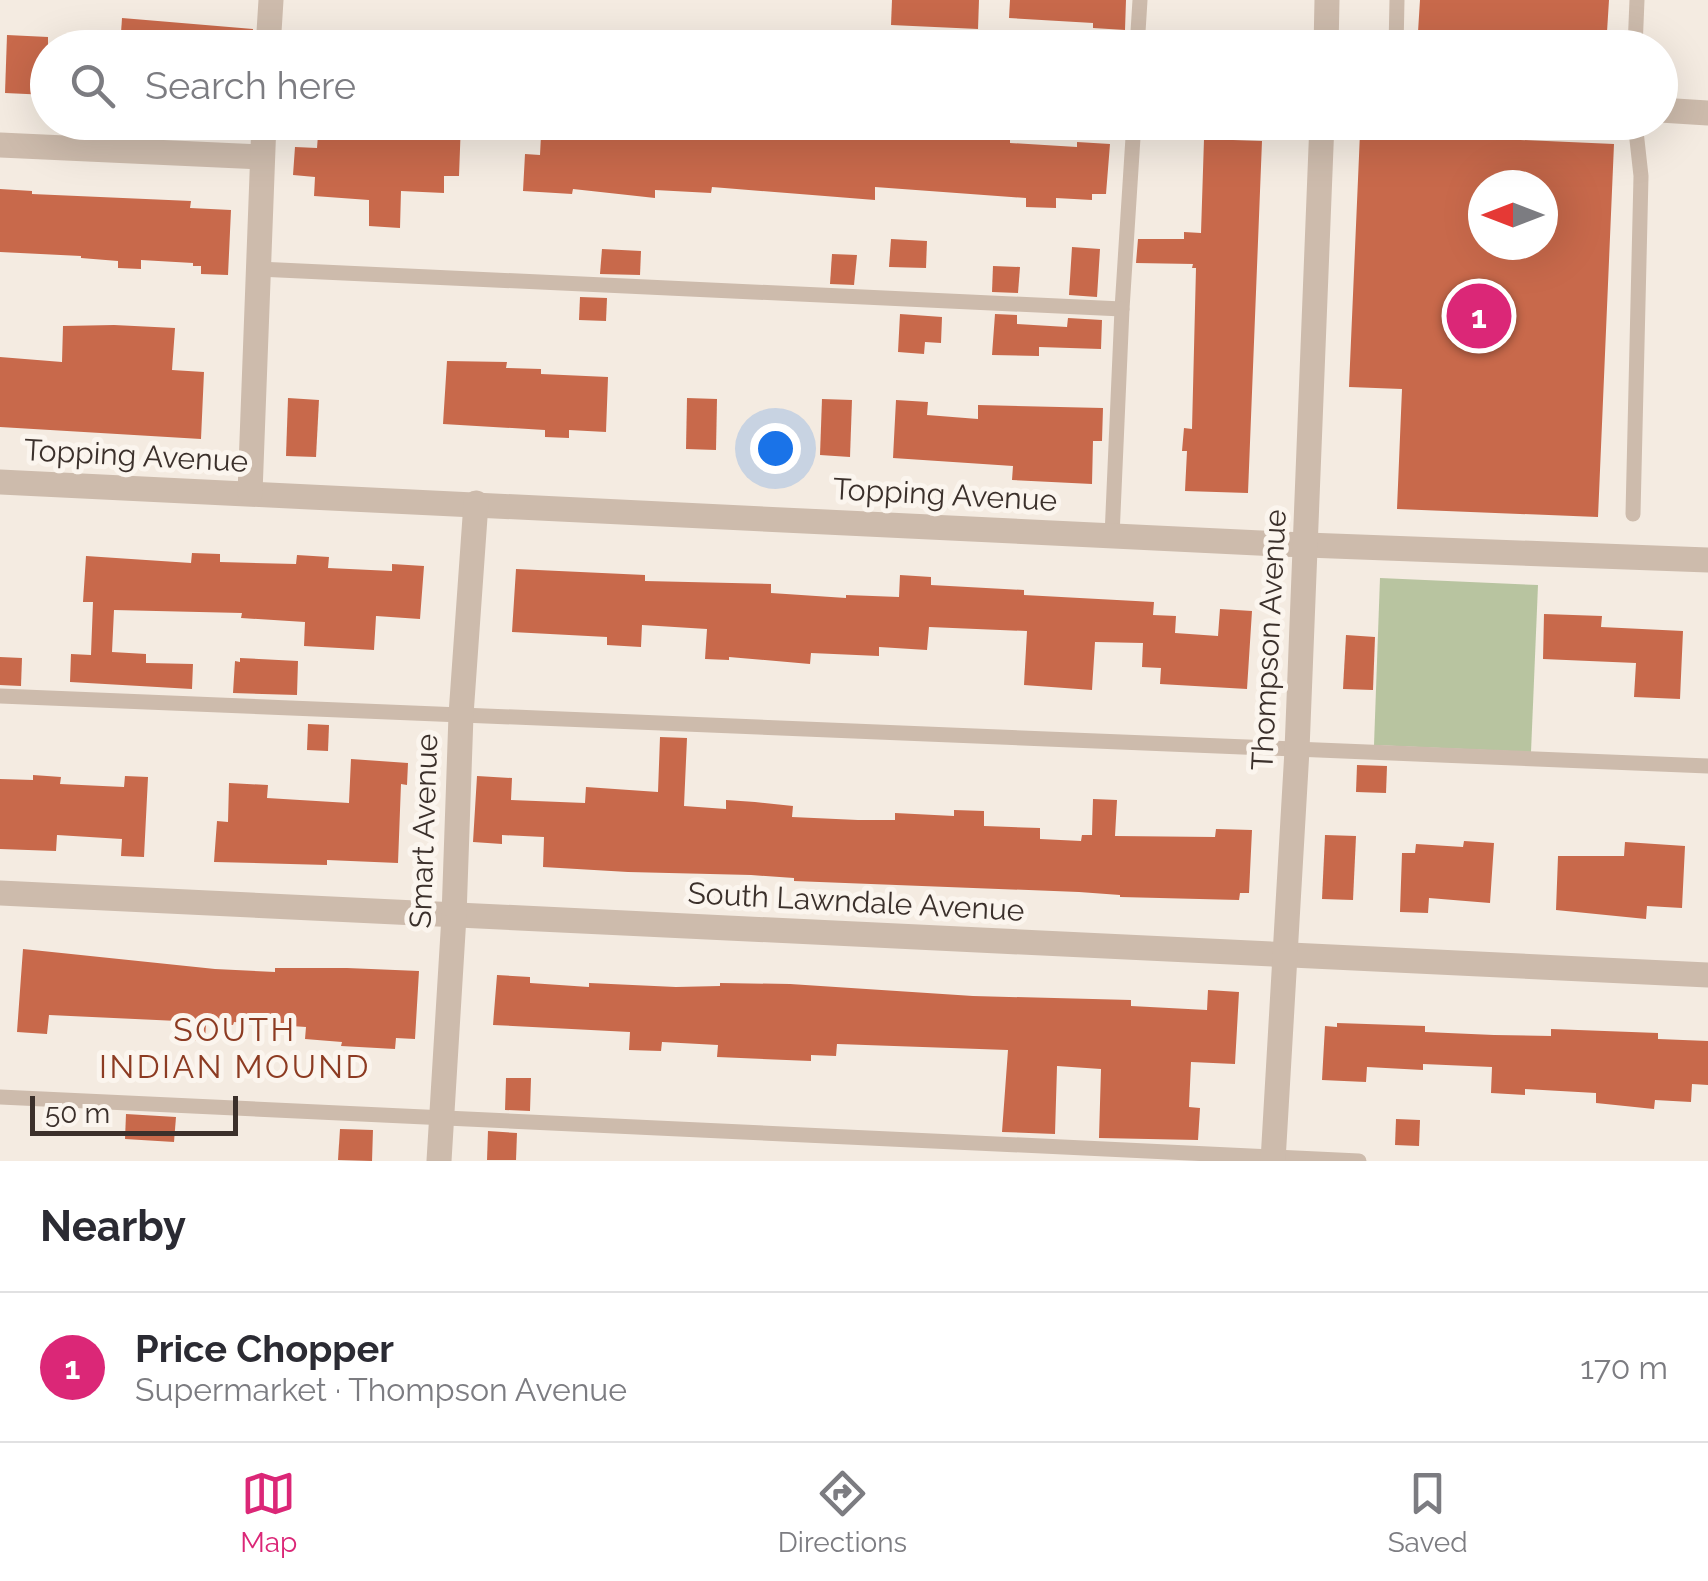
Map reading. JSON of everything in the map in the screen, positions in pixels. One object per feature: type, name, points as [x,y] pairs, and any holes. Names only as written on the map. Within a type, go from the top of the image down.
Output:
[{"type":"street","points":[[269,30],[270,0]]},
{"type":"street","points":[[1326,30],[1327,0]]},
{"type":"street","points":[[1678,111],[1708,113]]},
{"type":"street","points":[[250,494],[263,140]]},
{"type":"street","name":"Thompson Avenue","points":[[1273,1159],[1297,750],[1321,140]]},
{"type":"street","points":[[0,145],[262,157]]},
{"type":"street","name":"Topping Avenue","points":[[0,482],[1306,545],[1708,560]]},
{"type":"street","name":"Smart Avenue","points":[[439,1161],[461,715],[476,503]]},
{"type":"street","name":"South Lawndale Avenue","points":[[0,893],[1708,975]]},
{"type":"lane","points":[[1139,30],[1140,0]]},
{"type":"lane","points":[[1396,30],[1397,0]]},
{"type":"lane","points":[[1636,30],[1637,0]]},
{"type":"lane","points":[[1112,536],[1133,140]]},
{"type":"lane","points":[[1633,514],[1642,176],[1638,140]]},
{"type":"lane","points":[[258,269],[1122,309]]},
{"type":"lane","points":[[0,696],[1708,766]]},
{"type":"lane","points":[[0,1097],[1358,1161]]},
{"type":"green space","points":[[1380,578],[1538,585],[1531,752],[1374,745]]},
{"type":"building","points":[[892,0],[979,0],[978,29],[891,25]]},
{"type":"building","points":[[1010,0],[1126,0],[1125,30],[1093,28],[1093,23],[1009,18]]},
{"type":"building","points":[[1420,0],[1609,0],[1607,30],[1418,30]]},
{"type":"building","points":[[122,18],[253,29],[253,30],[121,30]]},
{"type":"building","points":[[7,35],[30,36],[30,94],[5,93]]},
{"type":"building","points":[[318,140],[460,140],[459,176],[444,176],[444,193],[401,191],[400,228],[369,226],[369,200],[314,196],[315,177],[293,175],[295,147],[317,148]]},
{"type":"building","points":[[541,140],[1010,140],[1077,147],[1077,142],[1110,144],[1106,194],[1092,194],[1092,200],[1056,198],[1056,208],[1026,207],[1026,198],[875,187],[875,200],[712,187],[711,193],[655,190],[655,198],[573,189],[572,194],[523,191],[525,154],[540,155]]},
{"type":"building","points":[[1204,140],[1262,141],[1248,493],[1185,491],[1187,451],[1182,451],[1184,428],[1192,429],[1196,268],[1192,268],[1193,264],[1136,263],[1138,239],[1184,239],[1184,232],[1201,233]]},
{"type":"building","points":[[1360,140],[1614,144],[1598,517],[1397,509],[1402,389],[1349,387]]},
{"type":"building","points":[[0,189],[191,201],[190,208],[231,210],[228,275],[201,274],[201,266],[193,263],[141,260],[141,269],[118,268],[118,261],[0,252]]},
{"type":"building","points":[[891,239],[927,241],[926,268],[889,267]]},
{"type":"building","points":[[1072,247],[1100,249],[1097,297],[1069,295]]},
{"type":"building","points":[[602,249],[641,251],[640,275],[600,274]]},
{"type":"building","points":[[832,254],[857,255],[854,285],[830,284]]},
{"type":"building","points":[[993,266],[1020,267],[1018,293],[992,292]]},
{"type":"building","points":[[580,297],[607,298],[606,321],[579,320]]},
{"type":"building","points":[[900,314],[942,317],[941,343],[925,342],[924,354],[898,352]]},
{"type":"building","points":[[995,314],[1017,315],[1017,324],[1067,327],[1068,318],[1102,320],[1101,349],[1039,347],[1039,356],[992,355]]},
{"type":"building","points":[[63,326],[175,328],[172,370],[204,372],[201,439],[0,427],[0,357],[62,362]]},
{"type":"building","points":[[447,361],[507,362],[506,368],[541,369],[541,374],[608,377],[606,432],[569,430],[569,438],[545,437],[545,430],[443,424]]},
{"type":"building","points":[[288,398],[319,400],[316,457],[286,456]]},
{"type":"building","points":[[687,398],[717,399],[716,450],[686,449]]},
{"type":"building","points":[[822,399],[852,400],[850,457],[820,455]]},
{"type":"building","points":[[896,400],[928,402],[927,415],[978,419],[978,405],[1103,408],[1102,441],[1093,441],[1092,484],[1012,480],[1013,466],[893,458]]},
{"type":"building","points":[[192,553],[220,554],[220,562],[296,564],[297,555],[329,557],[328,568],[392,571],[392,564],[424,566],[420,619],[376,616],[374,650],[304,646],[305,622],[241,618],[242,613],[114,610],[112,652],[146,654],[146,663],[193,664],[192,689],[70,682],[71,654],[91,655],[93,602],[83,602],[86,556],[191,563]]},
{"type":"building","points":[[516,569],[645,575],[645,581],[771,584],[771,593],[846,598],[899,597],[900,575],[931,577],[931,585],[1154,602],[1153,615],[1176,616],[1175,633],[1218,636],[1220,609],[1252,611],[1247,689],[1160,684],[1161,668],[1142,667],[1143,643],[1095,642],[1092,690],[1024,685],[1027,631],[929,627],[927,650],[879,647],[879,656],[811,653],[810,664],[729,657],[705,659],[707,629],[642,625],[641,647],[607,645],[607,637],[512,632]]},
{"type":"building","points":[[1544,614],[1602,616],[1601,627],[1683,631],[1680,699],[1634,697],[1636,663],[1543,659]]},
{"type":"building","points":[[1346,635],[1375,637],[1373,690],[1343,689]]},
{"type":"building","points":[[0,657],[22,658],[21,686],[0,685]]},
{"type":"building","points":[[240,658],[298,661],[297,695],[233,693],[235,661],[240,662]]},
{"type":"building","points":[[308,724],[329,725],[328,751],[307,750]]},
{"type":"building","points":[[660,737],[687,738],[684,806],[726,809],[726,800],[755,802],[793,806],[792,817],[858,820],[895,820],[895,813],[954,816],[954,810],[984,811],[984,826],[1040,828],[1040,839],[1081,841],[1082,835],[1092,835],[1093,799],[1117,800],[1115,836],[1215,837],[1216,829],[1252,830],[1249,893],[1240,893],[1239,900],[1120,897],[543,867],[544,837],[502,835],[502,844],[473,842],[477,776],[512,778],[511,800],[585,803],[586,787],[658,792]]},
{"type":"building","points":[[351,759],[408,763],[407,785],[401,784],[398,863],[214,862],[217,821],[228,822],[229,783],[268,785],[267,798],[349,803]]},
{"type":"building","points":[[1357,765],[1387,766],[1386,793],[1356,792]]},
{"type":"building","points":[[33,775],[61,777],[60,784],[124,787],[125,776],[148,777],[144,857],[121,856],[122,839],[57,835],[56,851],[0,849],[0,779],[33,780]]},
{"type":"building","points":[[1325,835],[1356,836],[1353,900],[1322,899]]},
{"type":"building","points":[[1464,841],[1494,843],[1490,903],[1429,898],[1428,913],[1400,912],[1402,853],[1415,853],[1416,844],[1463,847]]},
{"type":"building","points":[[1625,842],[1685,846],[1682,908],[1647,906],[1646,919],[1556,910],[1558,856],[1624,856]]},
{"type":"building","points":[[23,949],[215,969],[419,971],[415,1039],[396,1038],[395,1049],[341,1046],[342,1042],[305,1039],[306,1027],[234,1022],[206,1023],[205,1041],[177,1039],[178,1021],[49,1015],[47,1034],[17,1032]]},
{"type":"building","points":[[497,975],[530,977],[530,983],[589,987],[589,983],[676,987],[790,984],[973,996],[1131,1000],[1131,1006],[1207,1010],[1208,990],[1239,992],[1235,1064],[1191,1062],[1189,1107],[1200,1108],[1198,1140],[1099,1138],[1101,1069],[1057,1066],[1055,1134],[1002,1132],[1008,1050],[837,1044],[836,1056],[811,1055],[811,1061],[717,1057],[718,1045],[662,1042],[661,1051],[629,1050],[630,1032],[493,1025]]},
{"type":"building","points":[[1337,1023],[1425,1026],[1425,1032],[1494,1035],[1551,1036],[1551,1029],[1658,1033],[1658,1039],[1708,1041],[1708,1085],[1692,1084],[1691,1102],[1655,1100],[1654,1109],[1596,1103],[1596,1093],[1525,1089],[1525,1095],[1491,1093],[1492,1067],[1367,1067],[1366,1082],[1322,1080],[1325,1026],[1337,1027]]},
{"type":"building","points":[[506,1078],[531,1078],[530,1111],[505,1110]]},
{"type":"building","points":[[126,1114],[176,1117],[174,1142],[125,1139]]},
{"type":"building","points":[[1396,1119],[1420,1120],[1419,1146],[1395,1145]]},
{"type":"building","points":[[340,1129],[373,1130],[372,1161],[338,1160]]},
{"type":"building","points":[[488,1131],[517,1133],[516,1160],[487,1160]]},
{"type":"place","name":"Price Chopper","points":[[1479,316]]},
{"type":"district","name":"SOUTH INDIAN MOUND","points":[[235,1048]]}]
